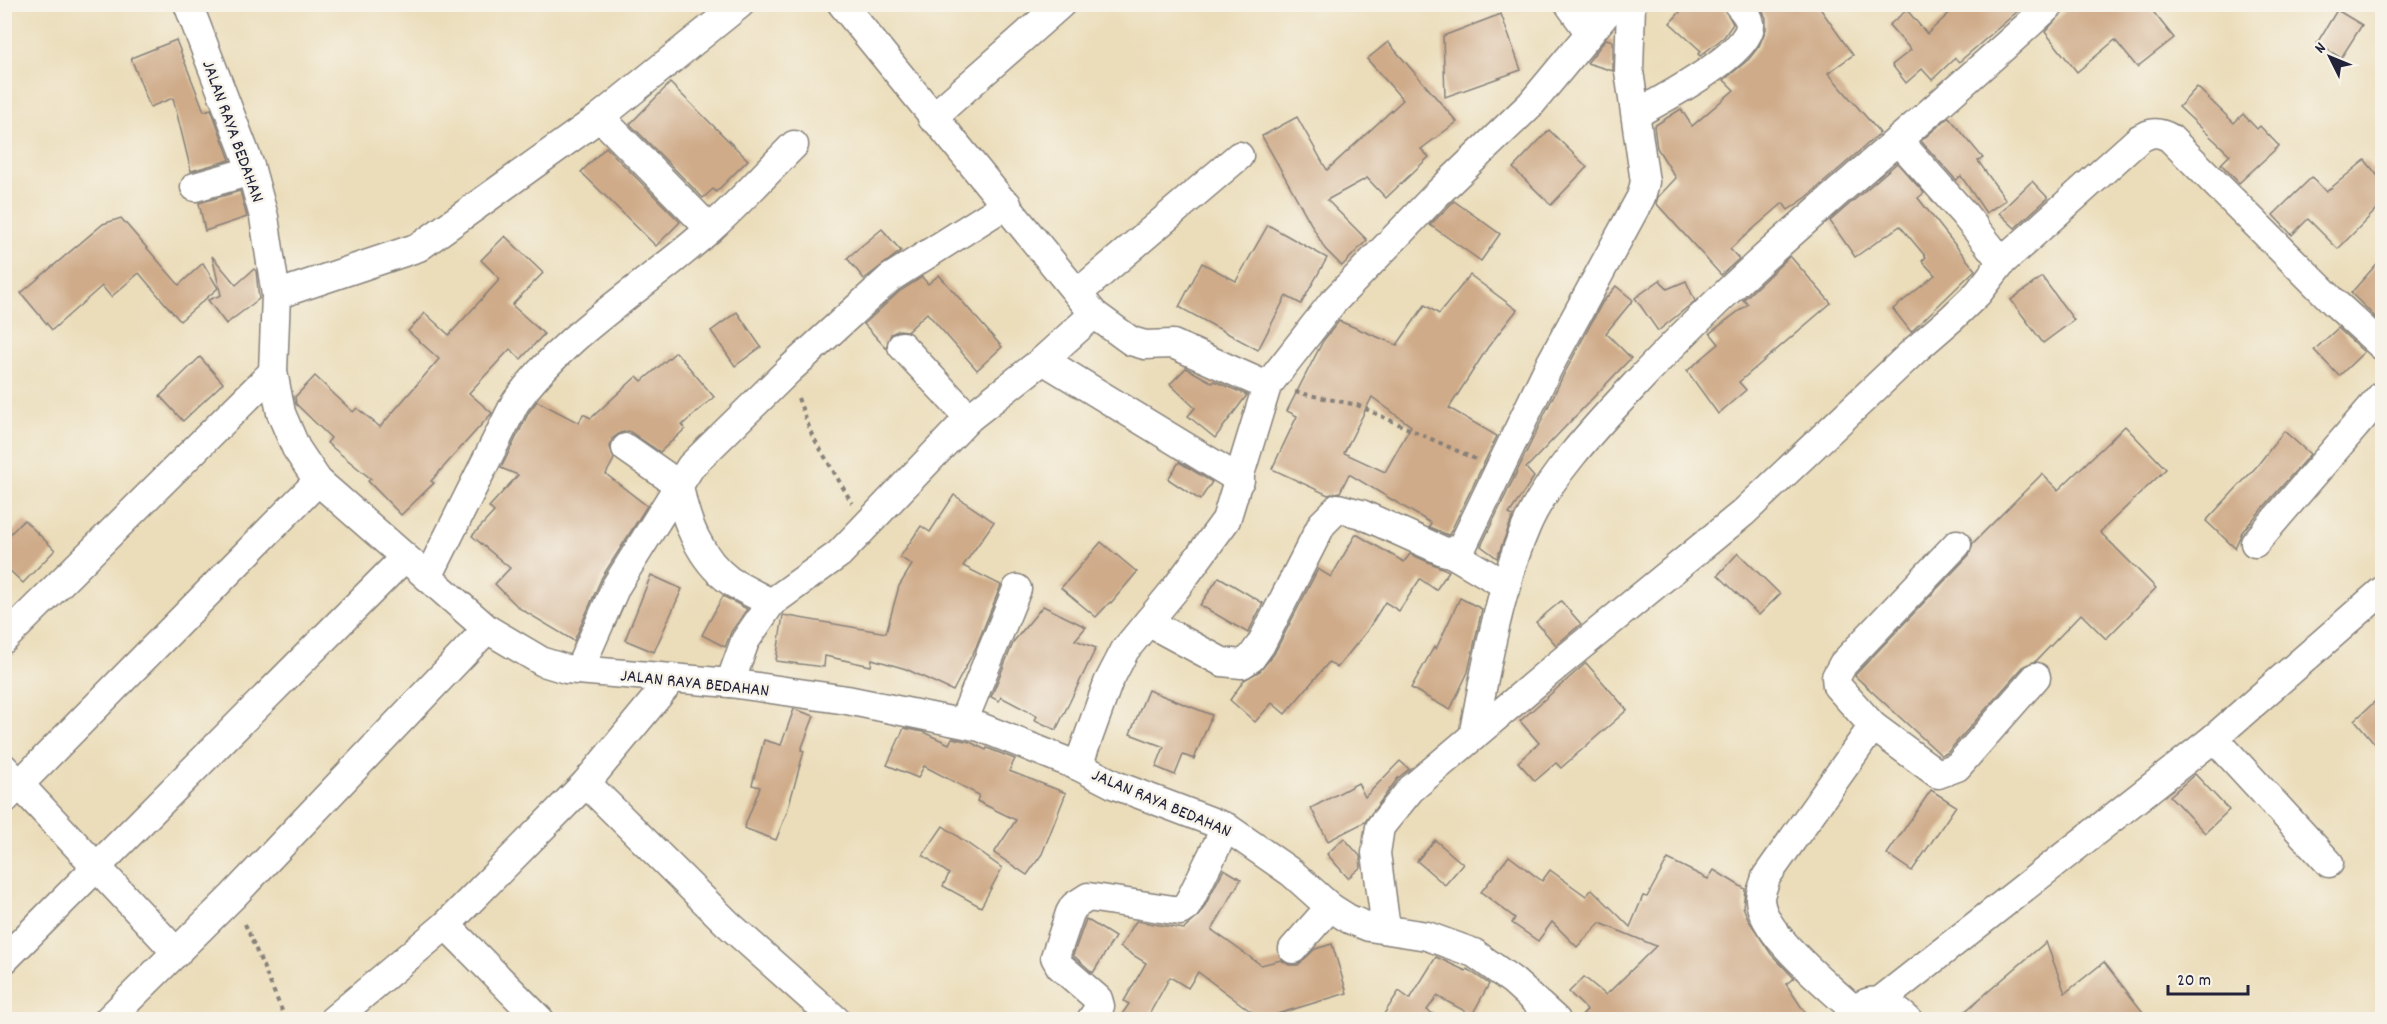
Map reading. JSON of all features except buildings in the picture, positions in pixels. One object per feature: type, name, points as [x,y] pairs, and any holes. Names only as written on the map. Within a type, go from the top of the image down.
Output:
[{"type":"street","name":"JALAN RAYA BEDAHAN","points":[[188,4],[251,171],[264,217],[276,295],[273,372],[275,393],[287,430],[318,481],[487,629],[543,662],[579,670],[730,683],[847,700],[963,722],[1078,766],[1115,785],[1226,827],[1292,873],[1330,907],[1349,919],[1386,930],[1427,936],[1474,953],[1513,981],[1556,1020]]},
{"type":"street","points":[[276,295],[419,247],[600,117],[740,4]]},
{"type":"street","points":[[842,4],[932,118],[1007,204],[1086,303],[1131,340],[1145,345],[1173,344],[1268,386]]},
{"type":"street","points":[[932,118],[1061,4]]},
{"type":"street","points":[[1569,4],[1589,32]]},
{"type":"street","points":[[1078,766],[1108,683],[1125,650],[1226,520],[1239,480],[1243,457],[1268,386],[1332,303],[1436,195],[1531,104],[1614,4]]},
{"type":"street","points":[[1451,553],[1463,545],[1473,527],[1497,471],[1548,368],[1641,197],[1645,171],[1629,71],[1631,4]]},
{"type":"street","points":[[1636,114],[1695,81],[1733,51],[1748,33],[1750,25],[1748,17],[1738,4]]},
{"type":"street","points":[[1473,737],[1482,686],[1507,586],[1526,526],[1545,493],[1611,410],[1680,335],[2052,4]]},
{"type":"street","points":[[600,117],[710,229]]},
{"type":"street","points":[[1386,930],[1376,853],[1380,827],[1411,789],[1743,513],[1961,310],[1989,281],[2002,262],[2139,139],[2151,133],[2161,132],[2170,138],[2336,304],[2382,346]]},
{"type":"street","points":[[1898,140],[1964,214],[2002,262]]},
{"type":"street","points":[[428,577],[515,404],[528,385],[571,344],[710,229],[794,145]]},
{"type":"street","points":[[730,683],[745,641],[771,603],[838,554],[969,418],[1043,360],[1086,303],[1239,156]]},
{"type":"street","points":[[195,187],[251,171]]},
{"type":"street","points":[[579,670],[616,586],[691,466],[789,370],[890,278],[1007,204]]},
{"type":"street","points":[[902,346],[969,418]]},
{"type":"street","points":[[1043,360],[1239,480]]},
{"type":"street","points":[[4,639],[273,372]]},
{"type":"street","points":[[2255,543],[2382,395]]},
{"type":"street","points":[[626,448],[678,485],[684,514],[696,539],[712,563],[730,580],[771,603]]},
{"type":"street","points":[[177,953],[99,867],[10,784],[318,481]]},
{"type":"street","points":[[1148,622],[1222,663],[1242,664],[1251,658],[1261,644],[1322,524],[1338,508],[1361,514],[1430,547],[1451,553],[1507,586]]},
{"type":"street","points":[[1957,544],[1843,664],[1836,677],[1837,686],[1873,726],[1930,771],[1938,774],[1957,767],[2036,676]]},
{"type":"street","points":[[4,960],[404,558]]},
{"type":"street","points":[[963,722],[1017,589]]},
{"type":"street","points":[[1861,1011],[2214,738],[2382,591]]},
{"type":"street","points":[[108,1020],[233,896],[487,629]]},
{"type":"street","points":[[333,1020],[446,925],[586,783],[672,679]]},
{"type":"street","points":[[1873,726],[1766,877],[1760,898],[1764,914],[1775,933],[1861,1011],[1896,1008],[1908,1020]]},
{"type":"street","points":[[2214,738],[2329,863]]},
{"type":"street","points":[[586,783],[727,923],[836,1020]]},
{"type":"street","points":[[1091,1020],[1100,1006],[1098,999],[1060,966],[1055,957],[1074,906],[1088,897],[1180,911],[1186,907],[1226,827]]},
{"type":"street","points":[[1293,949],[1330,907]]},
{"type":"street","points":[[446,925],[540,1020]]},
{"type":"path","points":[[4,30],[10,34],[4,49]]},
{"type":"path","points":[[789,370],[812,435],[866,526]]},
{"type":"path","points":[[1268,386],[1357,405],[1497,471]]},
{"type":"path","points":[[233,896],[285,1020]]}]
